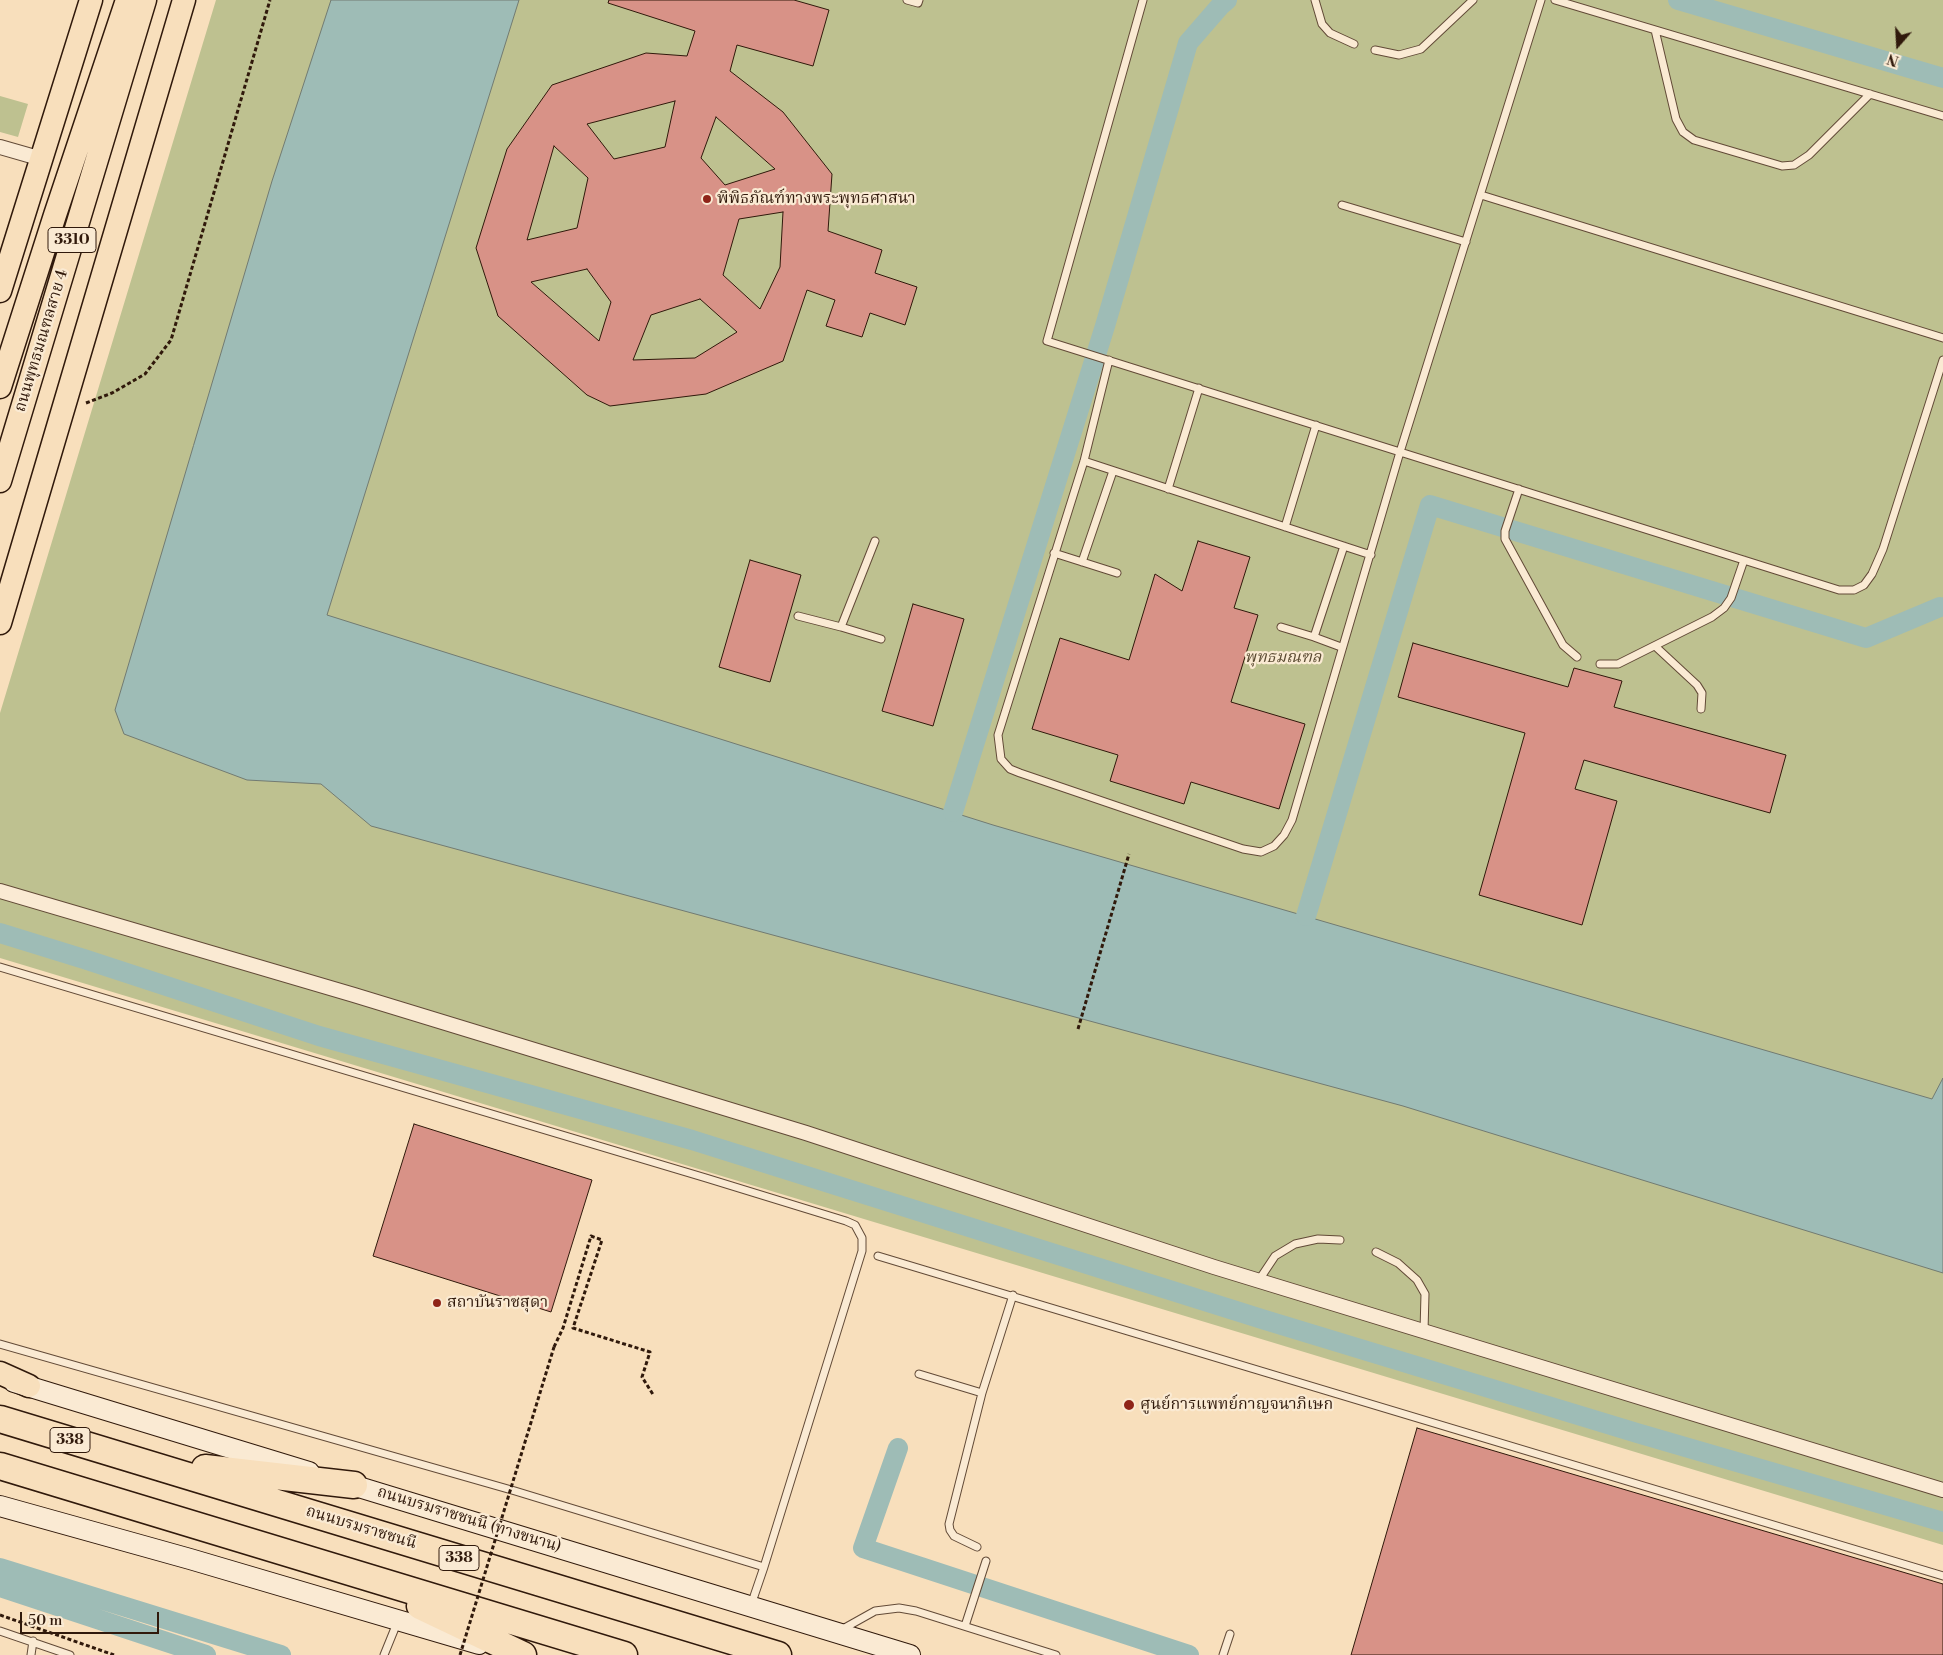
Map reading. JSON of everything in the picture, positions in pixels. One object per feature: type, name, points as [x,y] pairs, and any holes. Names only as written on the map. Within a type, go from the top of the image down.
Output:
[{"type":"highway","name":"ถนนบรมราชชนนี","points":[[0,1419],[778,1655]]},
{"type":"highway","points":[[139,1460],[354,1485]]},
{"type":"highway","points":[[0,1466],[624,1655]]},
{"type":"highway","points":[[337,1567],[523,1655]]},
{"type":"main road","points":[[0,291],[91,0]]},
{"type":"main road","points":[[0,387],[127,0]]},
{"type":"main road","name":"ถนนพุทธมณฑลสาย 4","points":[[0,481],[144,0]]},
{"type":"main road","points":[[0,623],[184,0]]},
{"type":"main road","points":[[0,1372],[29,1386]]},
{"type":"main road","name":"ถนนบรมราชชนนี (ทางขนาน)","points":[[0,1378],[910,1655]]},
{"type":"main road","points":[[0,1506],[190,1559],[517,1655]]},
{"type":"street","points":[[0,146],[42,159]]},
{"type":"street","points":[[0,891],[345,992],[806,1133],[1424,1332],[1943,1490]]},
{"type":"lane","points":[[907,0],[918,3],[919,0]]},
{"type":"lane","points":[[1143,0],[1047,341],[1839,590],[1854,590],[1864,585],[1872,574],[1883,549],[1943,360]]},
{"type":"lane","points":[[1315,0],[1322,24],[1330,34],[1354,44]]},
{"type":"lane","points":[[1374,50],[1399,55],[1421,49],[1473,0]]},
{"type":"lane","points":[[1109,360],[1084,461],[998,735],[1001,759],[1010,768],[1020,773],[1242,849],[1261,852],[1274,846],[1284,836],[1292,820],[1400,452],[1541,0]]},
{"type":"lane","points":[[1555,0],[1943,116]]},
{"type":"lane","points":[[1655,30],[1676,119],[1684,132],[1694,140],[1747,156],[1782,166],[1794,165],[1809,155],[1870,94]]},
{"type":"lane","points":[[1481,195],[1943,338]]},
{"type":"lane","points":[[1342,205],[1466,242]]},
{"type":"lane","points":[[1168,489],[1199,388]]},
{"type":"lane","points":[[1285,527],[1316,425]]},
{"type":"lane","points":[[1084,461],[1371,555]]},
{"type":"lane","points":[[1082,562],[1113,471]]},
{"type":"lane","points":[[1519,489],[1505,532],[1508,546],[1563,645],[1577,657]]},
{"type":"lane","points":[[842,627],[875,541]]},
{"type":"lane","points":[[1314,637],[1344,546]]},
{"type":"lane","points":[[1054,553],[1116,573]]},
{"type":"lane","points":[[1600,664],[1618,664],[1712,617],[1724,608],[1731,598],[1744,560]]},
{"type":"lane","points":[[798,616],[881,639]]},
{"type":"lane","points":[[1282,628],[1314,637],[1341,648]]},
{"type":"lane","points":[[1655,646],[1698,686],[1702,693],[1701,709]]},
{"type":"lane","points":[[0,967],[855,1225],[859,1231],[862,1251],[764,1567],[750,1606]]},
{"type":"lane","points":[[1259,1280],[1275,1256],[1296,1244],[1318,1239],[1340,1240]]},
{"type":"lane","points":[[1376,1252],[1398,1263],[1417,1280],[1425,1294],[1424,1332]]},
{"type":"lane","points":[[878,1256],[1943,1576]]},
{"type":"lane","points":[[977,1547],[954,1536],[949,1524],[982,1394],[1013,1295]]},
{"type":"lane","points":[[0,1344],[515,1491],[764,1567]]},
{"type":"lane","points":[[919,1374],[982,1394]]},
{"type":"lane","points":[[965,1626],[986,1561]]},
{"type":"lane","points":[[836,1632],[875,1611],[899,1608],[916,1611],[1056,1655]]},
{"type":"lane","points":[[384,1655],[398,1620]]},
{"type":"lane","points":[[0,1631],[70,1655]]},
{"type":"lane","points":[[1223,1655],[1230,1634]]},
{"type":"lane","points":[[31,1655],[33,1641]]},
{"type":"path","points":[[62,412],[112,393],[145,374],[171,340],[270,0]]},
{"type":"path","points":[[1078,1030],[1129,854]]},
{"type":"path","points":[[460,1655],[554,1347],[563,1328],[591,1236],[602,1240],[573,1328],[650,1352],[642,1378],[654,1396]]},
{"type":"path","points":[[0,1615],[114,1655]]},
{"type":"green space","name":"พุทธมณฑล","points":[[216,0],[1943,0],[1943,1545],[0,958],[0,713]]},
{"type":"green space","points":[[0,96],[28,104],[18,137],[0,132]]},
{"type":"water","points":[[331,0],[519,0],[327,615],[993,825],[1932,1099],[1943,1078],[1943,1273],[1403,1106],[371,826],[321,784],[247,780],[124,734],[115,710],[272,181]]},
{"type":"building","name":"พิพิธภัณฑ์ทางพระพุทธศาสนา","points":[[609,0],[794,0],[829,10],[813,66],[737,45],[730,71],[783,112],[832,174],[828,231],[882,250],[875,273],[917,287],[905,325],[870,313],[862,337],[826,326],[835,300],[807,290],[783,361],[706,394],[610,406],[587,395],[498,316],[476,248],[507,149],[552,85],[646,53],[687,56],[695,31],[608,3]],"holes":[[[675,101],[665,147],[614,159],[587,124]],[[716,117],[775,169],[725,185],[701,158]],[[554,146],[588,178],[577,228],[527,240]],[[783,212],[780,267],[760,309],[723,275],[739,219]],[[587,269],[611,302],[599,341],[531,282]],[[700,299],[737,332],[695,358],[633,360],[651,315]]]},
{"type":"building","points":[[1198,541],[1250,557],[1234,608],[1258,615],[1231,702],[1305,724],[1279,809],[1191,782],[1184,804],[1110,781],[1118,755],[1032,729],[1060,638],[1129,660],[1155,574],[1182,591]]},
{"type":"building","points":[[750,560],[801,575],[770,682],[719,667]]},
{"type":"building","points":[[913,604],[964,619],[933,726],[882,711]]},
{"type":"building","points":[[1413,643],[1568,687],[1574,668],[1622,681],[1614,707],[1786,755],[1770,813],[1584,760],[1575,789],[1617,801],[1582,925],[1479,895],[1525,733],[1398,697]]},
{"type":"building","points":[[414,1124],[592,1180],[551,1312],[373,1256]]},
{"type":"building","points":[[1417,1428],[1943,1584],[1943,1655],[1351,1655]]},
{"type":"waterway","points":[[953,812],[1105,326],[1188,43],[1227,0]]},
{"type":"waterway","points":[[1678,0],[1943,78]]},
{"type":"waterway","points":[[1306,916],[1430,505],[1866,638],[1940,607]]},
{"type":"waterway","points":[[0,933],[319,1036],[692,1140],[1265,1320],[1637,1433],[1943,1522]]},
{"type":"waterway","points":[[898,1448],[863,1548],[1189,1655]]},
{"type":"waterway","points":[[0,1568],[281,1655]]},
{"type":"waterway","points":[[0,1587],[206,1655]]},
{"type":"place","name":"พิพิธภัณฑ์ทางพระพุทธศาสนา","points":[[707,199]]},
{"type":"place","name":"สถาบันราชสุดา","points":[[437,1303]]},
{"type":"place","name":"ศูนย์การแพทย์กาญจนาภิเษก","points":[[1129,1405]]}]
